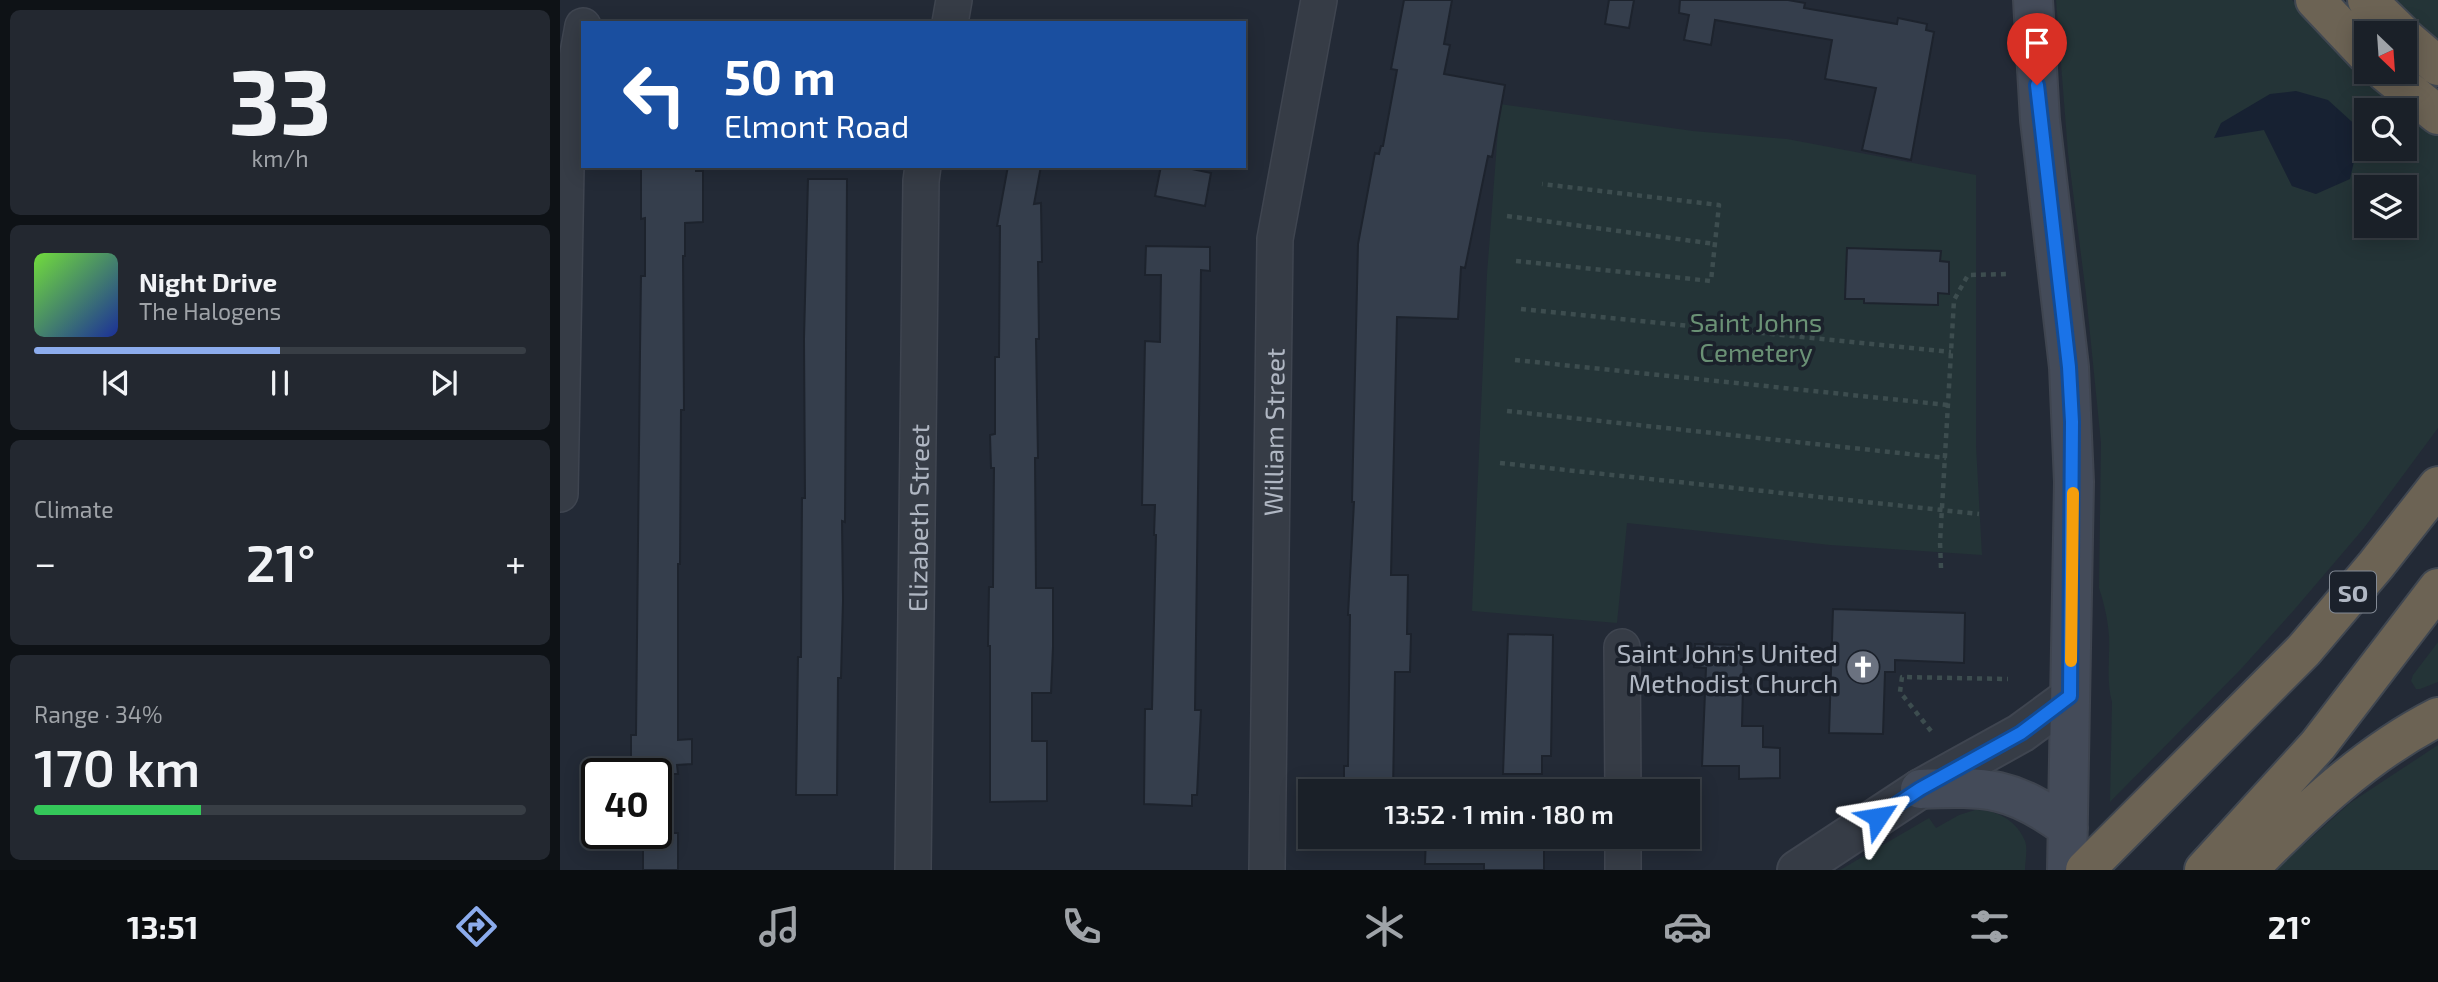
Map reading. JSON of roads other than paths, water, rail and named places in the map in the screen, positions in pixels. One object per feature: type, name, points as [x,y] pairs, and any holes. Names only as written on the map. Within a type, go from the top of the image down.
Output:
[{"type":"highway","points":[[2315,0],[2354,41]]},
{"type":"highway","points":[[2367,0],[2389,21]]},
{"type":"highway","points":[[2417,47],[2438,66]]},
{"type":"highway","points":[[2400,84],[2438,115]]},
{"type":"highway","name":"SO","points":[[2085,870],[2304,650],[2438,486]]},
{"type":"highway","points":[[2204,870],[2318,745],[2438,588]]},
{"type":"highway","points":[[2248,870],[2313,806],[2357,769],[2438,717]]},
{"type":"main road","points":[[2033,0],[2040,120],[2069,367],[2072,422],[2070,696],[2060,807],[2067,870]]},
{"type":"main road","points":[[1920,789],[1966,787],[2001,791],[2026,800],[2060,807]]},
{"type":"street","points":[[584,21],[587,0]]},
{"type":"street","points":[[950,21],[954,0]]},
{"type":"street","name":"William Street","points":[[1267,870],[1275,239],[1319,0]]},
{"type":"street","points":[[560,494],[567,113],[581,35]]},
{"type":"street","name":"Elizabeth Street","points":[[912,870],[923,168]]},
{"type":"street","points":[[1622,647],[1623,779]]},
{"type":"street","points":[[1797,870],[1920,789],[2021,733],[2070,696]]},
{"type":"street","points":[[1623,849],[1623,870]]},
{"type":"water","points":[[2296,91],[2328,100],[2354,124],[2354,161],[2350,179],[2316,194],[2292,186],[2264,130],[2214,138],[2221,123],[2270,94]]},
{"type":"place","name":"Saint John's United Methodist Church","points":[[1863,667]]},
{"type":"park label","name":"Saint Johns Cemetery","points":[[1756,336]]}]
